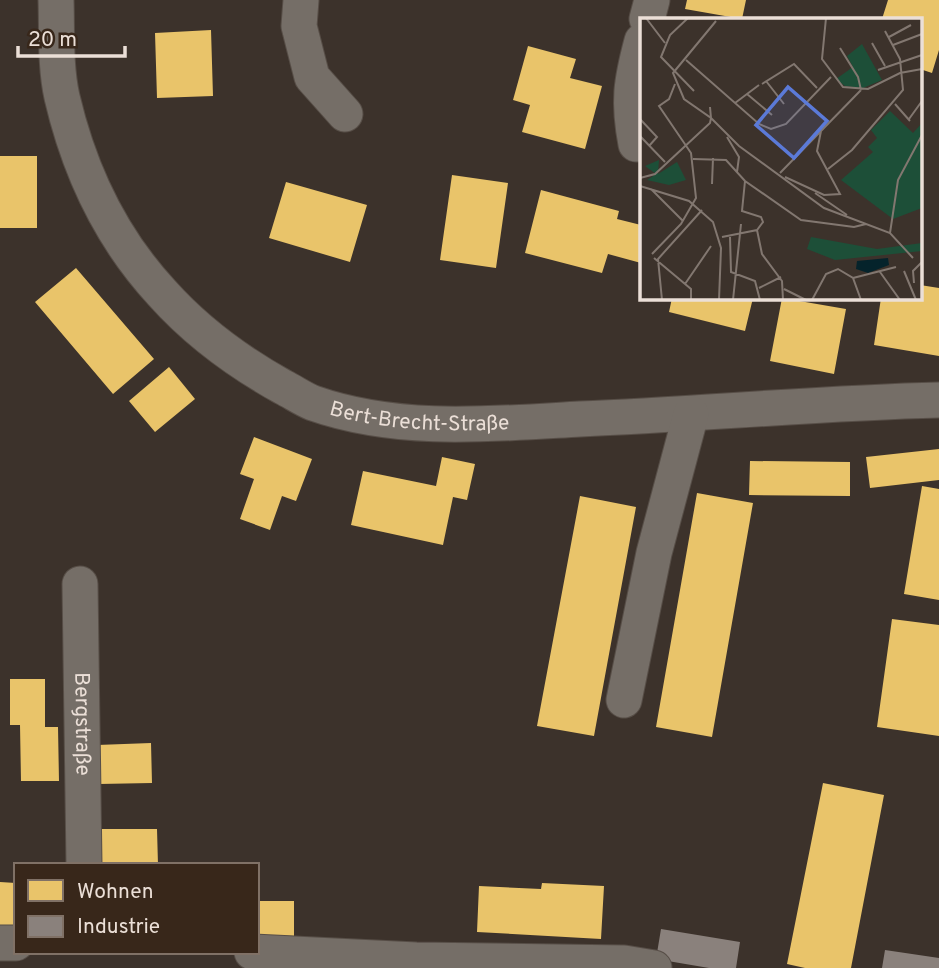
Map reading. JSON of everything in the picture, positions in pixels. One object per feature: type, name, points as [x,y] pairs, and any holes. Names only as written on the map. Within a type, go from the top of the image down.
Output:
[{"type":"street","name":"Bert-Brecht-Straße","points":[[56,0],[62,95],[89,181],[107,220],[138,268],[186,320],[256,372],[312,402],[377,418],[462,425],[691,414],[836,403],[939,400]]},
{"type":"street","points":[[301,0],[299,26],[312,77],[345,114]]},
{"type":"street","points":[[647,18],[652,0]]},
{"type":"street","points":[[636,144],[630,113],[631,83],[640,49]]},
{"type":"street","points":[[624,699],[654,553],[691,414]]},
{"type":"street","name":"Bergstraße","points":[[80,584],[84,863]]},
{"type":"street","points":[[259,952],[416,960],[624,963],[654,968]]},
{"type":"building: Wohnen","points":[[687,0],[746,0],[742,18],[685,9]]},
{"type":"building: Wohnen","points":[[888,0],[939,0],[939,50],[932,73],[922,70],[922,18],[882,18]]},
{"type":"building: Wohnen","points":[[211,30],[213,96],[157,98],[155,33]]},
{"type":"building: Wohnen","points":[[528,46],[576,59],[570,78],[602,86],[585,149],[522,132],[530,105],[513,100]]},
{"type":"building: Wohnen","points":[[0,156],[37,156],[37,228],[0,228]]},
{"type":"building: Wohnen","points":[[452,175],[508,183],[496,268],[440,260]]},
{"type":"building: Wohnen","points":[[286,182],[367,205],[350,262],[269,238]]},
{"type":"building: Wohnen","points":[[541,190],[619,211],[617,219],[640,225],[640,263],[608,254],[602,273],[525,253]]},
{"type":"building: Wohnen","points":[[76,268],[154,359],[113,394],[35,302]]},
{"type":"building: Wohnen","points":[[922,285],[939,288],[939,356],[874,345],[881,299],[922,299]]},
{"type":"building: Wohnen","points":[[672,299],[753,299],[745,331],[669,312]]},
{"type":"building: Wohnen","points":[[782,299],[846,309],[834,374],[770,361]]},
{"type":"building: Wohnen","points":[[169,367],[195,399],[155,432],[129,401]]},
{"type":"building: Wohnen","points":[[254,437],[312,459],[296,501],[282,496],[270,530],[240,519],[254,479],[240,474]]},
{"type":"building: Wohnen","points":[[939,449],[939,480],[870,488],[866,457]]},
{"type":"building: Wohnen","points":[[442,457],[475,464],[467,500],[453,497],[443,545],[351,525],[363,471],[436,486]]},
{"type":"building: Wohnen","points":[[750,461],[850,462],[850,496],[749,495]]},
{"type":"building: Wohnen","points":[[922,486],[939,489],[939,600],[904,594]]},
{"type":"building: Wohnen","points":[[697,493],[753,503],[712,737],[656,727]]},
{"type":"building: Wohnen","points":[[580,496],[636,507],[594,736],[537,726]]},
{"type":"building: Wohnen","points":[[892,619],[939,625],[939,736],[877,727]]},
{"type":"building: Wohnen","points":[[10,679],[45,679],[45,727],[58,727],[59,781],[21,781],[20,725],[10,725]]},
{"type":"building: Wohnen","points":[[151,743],[152,783],[99,784],[97,745]]},
{"type":"building: Wohnen","points":[[823,783],[884,795],[851,968],[805,968],[787,964]]},
{"type":"building: Wohnen","points":[[98,829],[157,829],[158,863],[98,863]]},
{"type":"building: Wohnen","points":[[0,882],[14,883],[14,934],[0,933]]},
{"type":"building: Wohnen","points":[[542,883],[604,886],[601,939],[477,932],[479,886],[541,889]]},
{"type":"building: Wohnen","points":[[259,901],[294,901],[294,936],[259,935]]},
{"type":"building: Industrie","points":[[661,929],[740,942],[736,968],[709,968],[656,959]]},
{"type":"building: Industrie","points":[[885,950],[939,958],[939,968],[882,968]]}]
